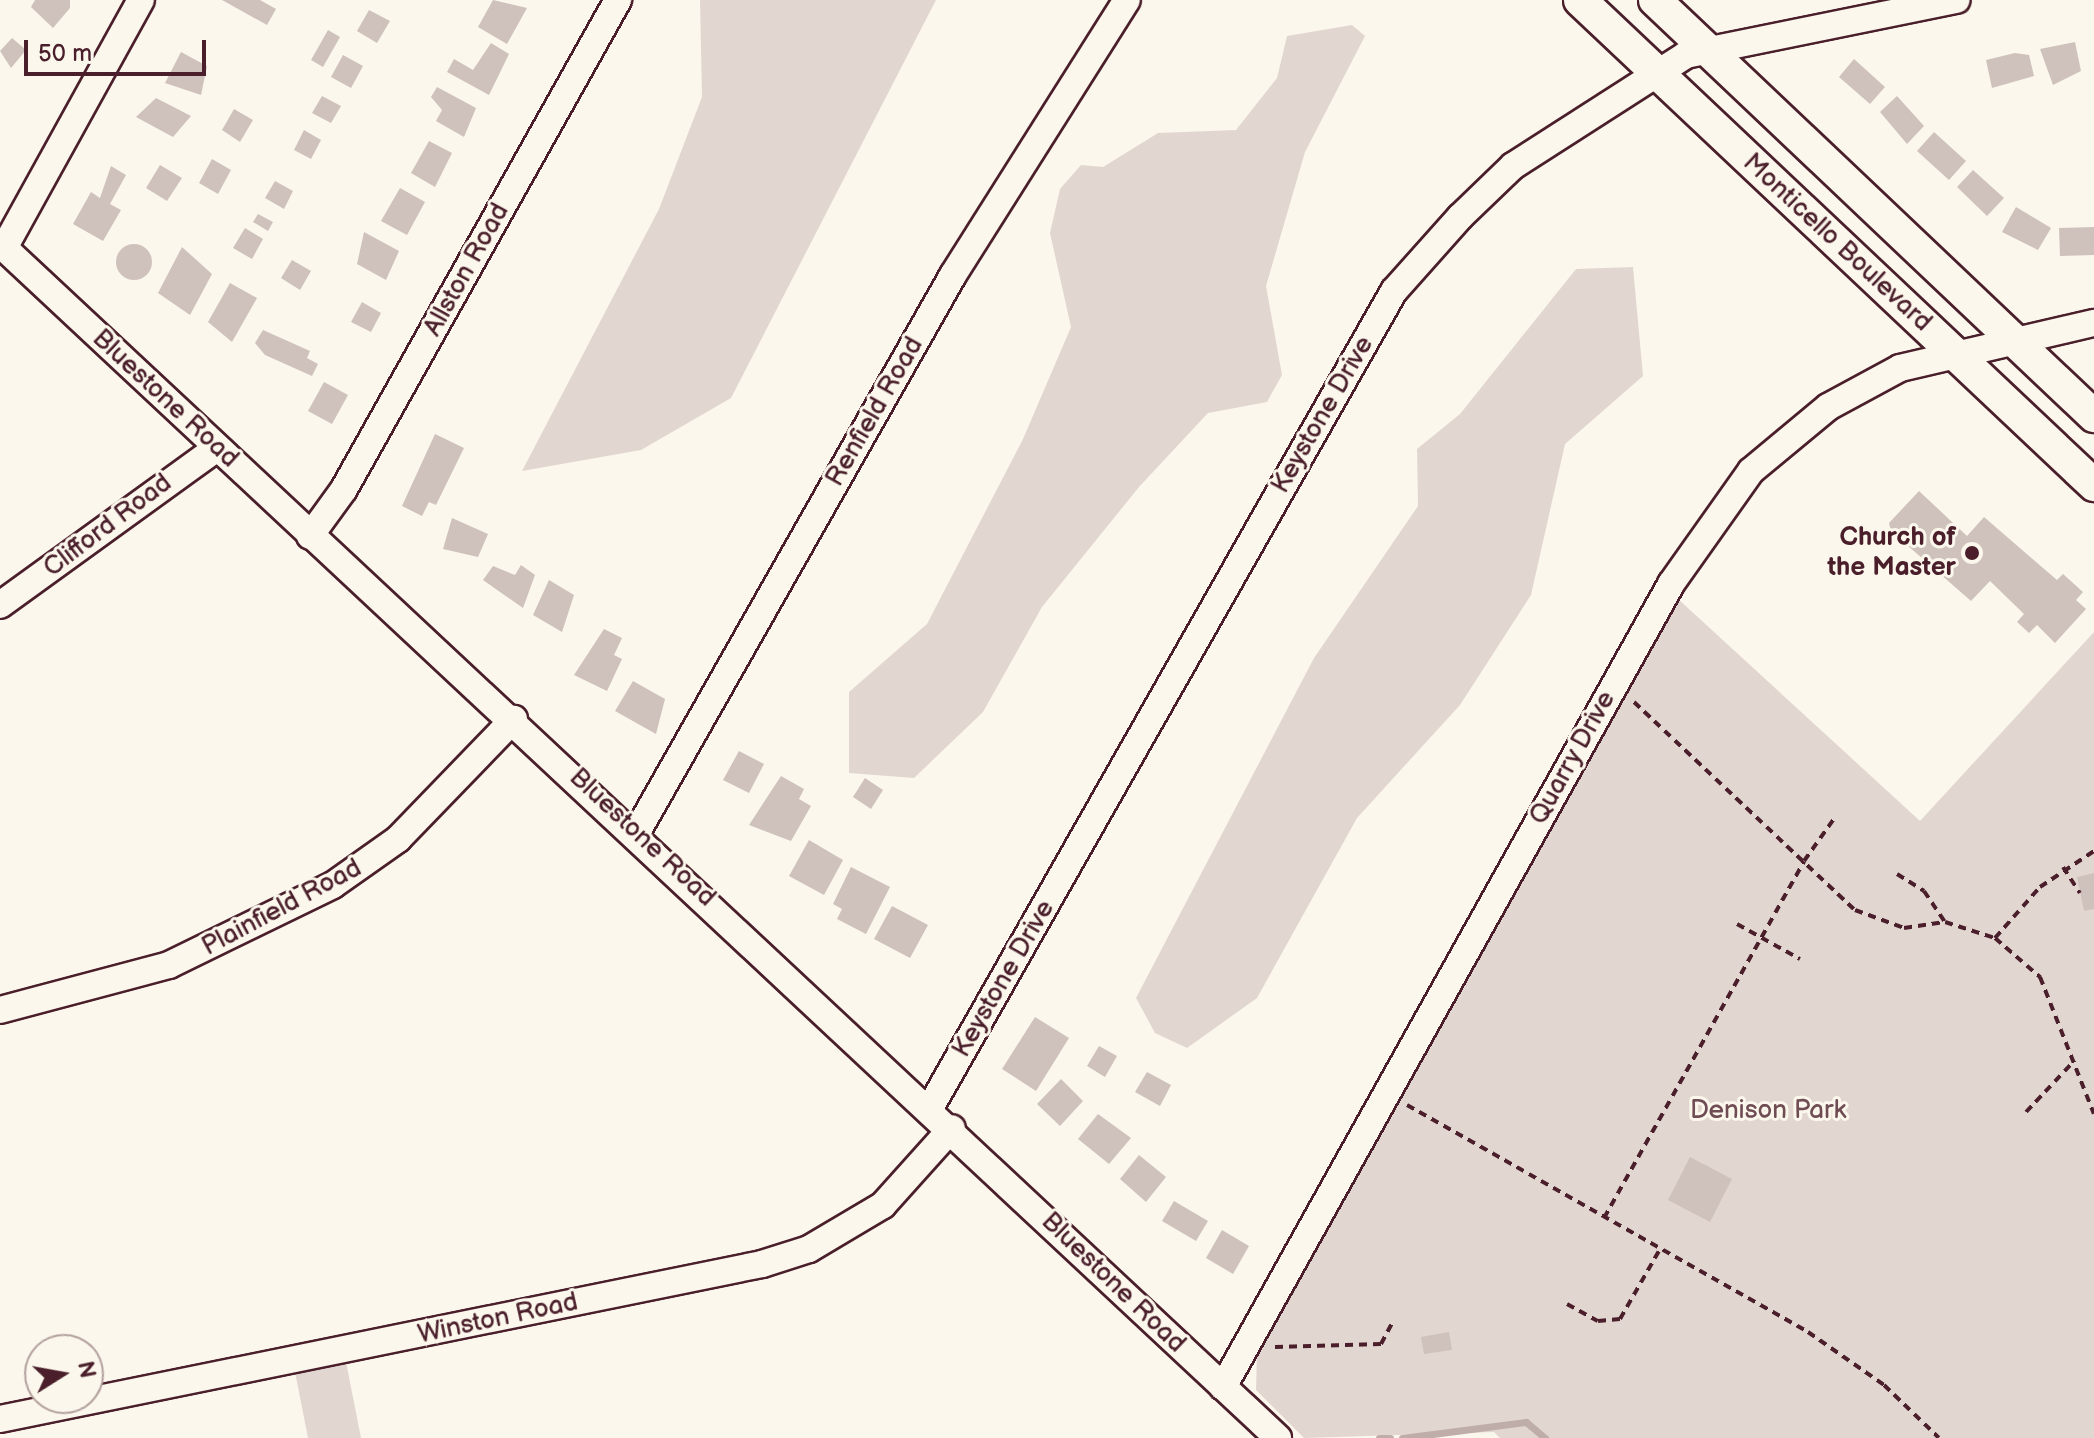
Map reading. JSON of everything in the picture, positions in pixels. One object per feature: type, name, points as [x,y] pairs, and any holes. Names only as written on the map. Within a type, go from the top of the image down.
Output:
[{"type":"main road","name":"Monticello Boulevard","points":[[1580,0],[2094,485]]},
{"type":"main road","name":"Monticello Boulevard","points":[[1655,0],[2094,416]]},
{"type":"street","points":[[2,246],[141,0]]},
{"type":"street","name":"Allston Road","points":[[310,536],[344,489],[618,0]]},
{"type":"street","name":"Renfield Road","points":[[637,832],[953,275],[1127,0]]},
{"type":"street","name":"Keystone Drive","points":[[930,1108],[1394,291],[1513,166],[1658,73],[1708,50],[1956,0]]},
{"type":"street","name":"Bluestone Road","points":[[2,246],[310,536],[637,832],[1278,1438]]},
{"type":"street","name":"Quarry Drive","points":[[1223,1387],[1697,542],[1751,471],[1806,423],[1900,368],[1952,351],[2094,323]]},
{"type":"street","name":"Clifford Road","points":[[0,605],[217,448]]},
{"type":"street","name":"Plainfield Road","points":[[0,1010],[169,965],[333,885],[398,839],[514,719]]},
{"type":"street","name":"Winston Road","points":[[0,1419],[762,1264],[821,1243],[883,1205],[952,1128]]},
{"type":"path","points":[[1634,702],[1868,917],[1904,928],[1945,922],[1995,938],[2040,977],[2094,1114]]},
{"type":"path","points":[[1604,1218],[1760,937],[1804,861],[1836,816]]},
{"type":"path","points":[[1995,938],[2063,867],[2094,851]]},
{"type":"path","points":[[2063,867],[2080,893]]},
{"type":"path","points":[[1897,874],[1924,891],[1945,922]]},
{"type":"path","points":[[1737,924],[1800,959]]},
{"type":"path","points":[[2026,1112],[2075,1060]]},
{"type":"path","points":[[1407,1105],[1852,1360],[1939,1438]]},
{"type":"path","points":[[1567,1304],[1598,1321],[1620,1319],[1659,1251]]},
{"type":"path","points":[[1271,1347],[1381,1344],[1392,1323]]},
{"type":"green space","points":[[700,0],[936,0],[731,398],[641,450],[522,471],[659,209],[702,97]]},
{"type":"green space","points":[[1352,25],[1365,36],[1305,152],[1266,286],[1282,375],[1267,402],[1208,413],[1139,487],[1042,607],[983,712],[914,778],[849,773],[849,692],[927,624],[1023,439],[1071,327],[1050,233],[1060,189],[1081,165],[1103,167],[1158,133],[1236,130],[1277,78],[1287,36]]},
{"type":"green space","points":[[1633,267],[1643,376],[1565,444],[1531,595],[1460,705],[1357,818],[1257,998],[1187,1048],[1155,1033],[1136,998],[1314,658],[1418,506],[1417,449],[1460,414],[1576,269]]},
{"type":"green space","name":"Denison Park","points":[[1677,598],[1920,821],[2094,632],[2094,1438],[1500,1438],[1494,1432],[1304,1438],[1256,1390],[1257,1353]]},
{"type":"green space","points":[[346,1362],[361,1438],[308,1438],[295,1372]]},
{"type":"building","points":[[35,0],[70,0],[70,8],[53,28],[31,7]]},
{"type":"building","points":[[222,0],[260,0],[276,9],[267,25]]},
{"type":"building","points":[[493,0],[527,8],[507,44],[478,27]]},
{"type":"building","points":[[369,10],[390,21],[377,43],[357,31]]},
{"type":"building","points":[[328,30],[340,37],[323,67],[311,60]]},
{"type":"building","points":[[12,38],[26,50],[11,68],[0,51]]},
{"type":"building","points":[[2075,42],[2081,71],[2053,85],[2040,49]]},
{"type":"building","points":[[491,43],[509,54],[489,95],[447,72],[454,59],[473,70]]},
{"type":"building","points":[[181,52],[207,66],[201,95],[165,83]]},
{"type":"building","points":[[2015,53],[2029,55],[2034,76],[1992,88],[1986,60]]},
{"type":"building","points":[[343,55],[363,66],[351,88],[331,77]]},
{"type":"building","points":[[1854,59],[1885,87],[1870,104],[1839,77]]},
{"type":"building","points":[[437,87],[476,108],[464,137],[436,121],[442,110],[431,97]]},
{"type":"building","points":[[322,96],[341,106],[331,123],[312,113]]},
{"type":"building","points":[[1897,96],[1924,126],[1907,144],[1880,112]]},
{"type":"building","points":[[156,98],[191,116],[173,137],[136,117]]},
{"type":"building","points":[[234,109],[253,120],[240,142],[222,130]]},
{"type":"building","points":[[304,130],[321,140],[311,159],[294,150]]},
{"type":"building","points":[[1934,132],[1966,161],[1949,180],[1917,151]]},
{"type":"building","points":[[429,141],[452,153],[435,187],[411,173]]},
{"type":"building","points":[[212,159],[231,170],[218,194],[199,183]]},
{"type":"building","points":[[160,165],[182,178],[167,201],[146,188]]},
{"type":"building","points":[[111,166],[126,175],[110,204],[121,210],[103,241],[73,224],[91,192],[100,198]]},
{"type":"building","points":[[1973,170],[2004,198],[1987,216],[1957,187]]},
{"type":"building","points":[[275,181],[293,191],[284,209],[265,198]]},
{"type":"building","points":[[400,188],[425,202],[407,235],[381,221]]},
{"type":"building","points":[[2016,207],[2051,228],[2038,250],[2002,232]]},
{"type":"building","points":[[258,214],[273,222],[268,231],[253,222]]},
{"type":"building","points":[[2094,227],[2094,255],[2060,256],[2059,228]]},
{"type":"building","points":[[245,228],[263,239],[252,259],[233,248]]},
{"type":"building","points":[[364,232],[399,251],[386,280],[357,264]]},
{"type":"building","points":[[134,244],[146,250],[152,262],[146,274],[134,280],[122,274],[116,262],[122,250]]},
{"type":"building","points":[[182,247],[212,274],[190,315],[158,293]]},
{"type":"building","points":[[292,260],[311,271],[300,290],[281,278]]},
{"type":"building","points":[[230,283],[257,298],[232,342],[208,322]]},
{"type":"building","points":[[362,302],[381,313],[371,332],[351,322]]},
{"type":"building","points":[[263,330],[310,351],[307,358],[318,364],[312,376],[265,355],[255,343]]},
{"type":"building","points":[[324,382],[348,395],[332,424],[308,411]]},
{"type":"building","points":[[435,434],[464,448],[436,505],[429,502],[422,516],[402,506]]},
{"type":"building","name":"Church of the Master","points":[[1919,491],[1967,536],[1984,517],[2057,580],[2063,574],[2083,592],[2076,600],[2086,609],[2055,643],[2037,625],[2029,633],[2017,622],[2024,614],[1990,581],[1971,601],[1891,531],[1889,523]]},
{"type":"building","points":[[452,518],[488,534],[478,557],[443,549]]},
{"type":"building","points":[[521,565],[535,575],[523,608],[483,580],[493,566],[515,575]]},
{"type":"building","points":[[549,580],[574,595],[562,632],[533,615]]},
{"type":"building","points":[[604,629],[622,638],[614,655],[622,659],[607,691],[574,675]]},
{"type":"building","points":[[633,681],[665,699],[656,734],[615,711]]},
{"type":"building","points":[[739,751],[764,764],[749,793],[723,780]]},
{"type":"building","points":[[781,776],[804,789],[799,799],[811,806],[791,841],[749,825]]},
{"type":"building","points":[[865,778],[883,790],[871,809],[853,797]]},
{"type":"building","points":[[809,840],[843,860],[824,895],[789,876]]},
{"type":"building","points":[[851,867],[890,887],[866,934],[837,919],[842,909],[833,904]]},
{"type":"building","points":[[2094,873],[2094,909],[2084,911],[2077,877]]},
{"type":"building","points":[[892,906],[928,925],[910,958],[874,939]]},
{"type":"building","points":[[1035,1017],[1069,1038],[1036,1091],[1002,1069]]},
{"type":"building","points":[[1099,1046],[1117,1056],[1105,1077],[1087,1066]]},
{"type":"building","points":[[1147,1072],[1171,1085],[1160,1106],[1135,1092]]},
{"type":"building","points":[[1061,1079],[1083,1101],[1060,1126],[1037,1104]]},
{"type":"building","points":[[1098,1114],[1131,1138],[1109,1164],[1078,1139]]},
{"type":"building","points":[[1139,1155],[1166,1177],[1146,1202],[1120,1179]]},
{"type":"building","points":[[1690,1157],[1732,1179],[1710,1222],[1668,1200]]},
{"type":"building","points":[[1174,1201],[1208,1221],[1196,1241],[1162,1221]]},
{"type":"building","points":[[1222,1230],[1249,1246],[1233,1274],[1206,1258]]},
{"type":"building","points":[[1449,1332],[1452,1350],[1424,1354],[1421,1337]]},
{"type":"waterway","points":[[1402,1438],[1526,1422],[1545,1438]]},
{"type":"waterway","points":[[1379,1438],[1390,1438]]},
{"type":"place","name":"Church of the Master","points":[[1972,553]]}]
